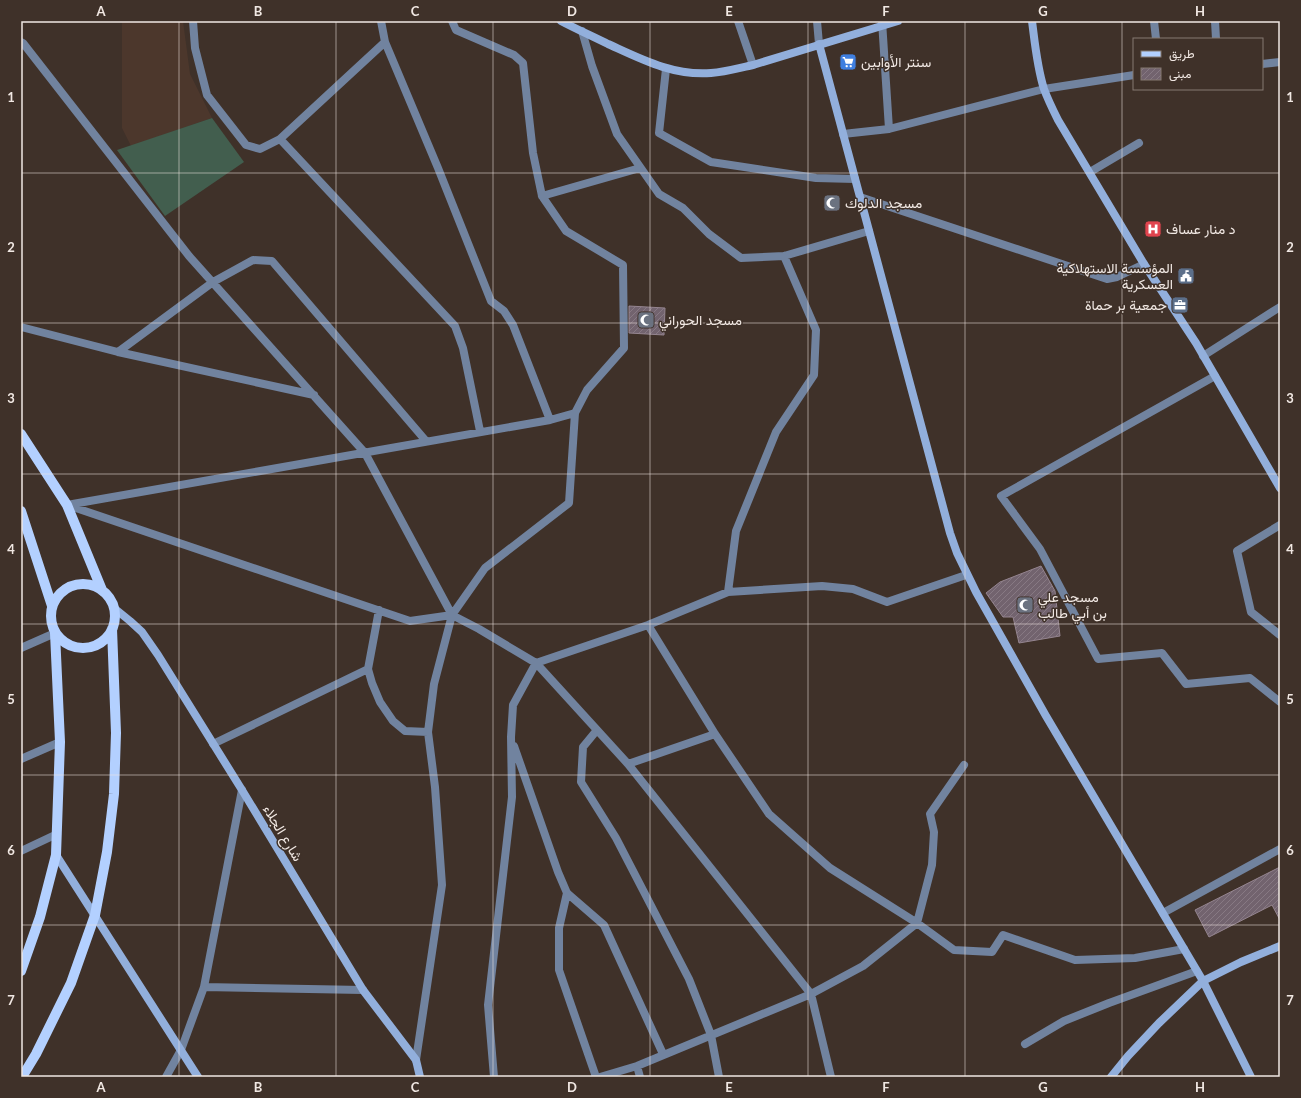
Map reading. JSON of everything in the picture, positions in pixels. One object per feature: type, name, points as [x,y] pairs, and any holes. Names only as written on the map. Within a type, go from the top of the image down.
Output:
[{"type":"main road","points":[[561,21],[572,24],[582,31],[643,60],[666,68],[688,72],[710,73],[753,65],[882,23],[898,21]]},
{"type":"main road","points":[[1032,21],[1039,70],[1050,105],[1144,264],[1203,356],[1280,488]]},
{"type":"main road","points":[[819,44],[956,553],[966,574],[1046,716],[1203,981],[1251,1077]]},
{"type":"main road","points":[[21,434],[67,505],[102,590]]},
{"type":"main road","points":[[21,510],[52,606]]},
{"type":"main road","points":[[21,971],[40,917],[56,855],[60,742],[55,633],[50,615],[52,606],[56,597],[73,585],[93,585],[102,590],[110,598],[114,608],[115,619],[112,629],[107,637],[99,644],[85,648],[70,646],[55,633]]},
{"type":"main road","name":"شارع الجلاء","points":[[114,608],[142,632],[158,655],[363,990],[416,1060],[420,1077]]},
{"type":"main road","points":[[22,1077],[36,1054],[71,983],[95,915],[107,852],[114,794],[116,733],[112,629]]},
{"type":"main road","points":[[56,855],[198,1077]]},
{"type":"main road","points":[[1111,1077],[1128,1056],[1159,1023],[1203,981],[1241,962],[1280,946]]},
{"type":"street","points":[[193,21],[195,48],[206,95],[246,145],[260,149],[280,139],[386,42]]},
{"type":"street","points":[[381,21],[386,42],[491,300],[504,311],[513,325],[550,420]]},
{"type":"street","points":[[416,1060],[442,885],[435,787],[428,732],[434,684],[452,615],[485,568],[569,503],[575,412],[587,390],[624,348],[623,265],[566,231],[542,196],[533,153],[523,63],[514,55],[456,30],[452,21]]},
{"type":"street","points":[[738,21],[753,65]]},
{"type":"street","points":[[817,21],[819,44]]},
{"type":"street","points":[[1154,21],[1156,38]]},
{"type":"street","points":[[1215,21],[1216,38]]},
{"type":"street","points":[[882,23],[889,129]]},
{"type":"street","points":[[582,31],[592,66],[617,134],[658,194],[683,208],[709,234],[741,258],[784,256],[870,231]]},
{"type":"street","points":[[21,42],[189,256],[366,453],[452,615],[536,663],[628,764],[811,994],[831,1077]]},
{"type":"street","points":[[1263,64],[1280,62]]},
{"type":"street","points":[[666,68],[659,132],[711,162],[816,178],[855,179]]},
{"type":"street","points":[[844,134],[889,129],[1044,89],[1133,75]]},
{"type":"street","points":[[280,139],[455,326],[463,348],[480,431]]},
{"type":"street","points":[[1090,172],[1139,143]]},
{"type":"street","points":[[542,196],[640,168]]},
{"type":"street","points":[[860,197],[1108,279],[1117,278],[1144,264]]},
{"type":"street","points":[[728,592],[736,531],[776,432],[814,376],[816,330],[784,256]]},
{"type":"street","points":[[118,352],[213,282],[253,260],[272,261],[426,441]]},
{"type":"street","points":[[1203,356],[1280,307]]},
{"type":"street","points":[[21,327],[118,352],[314,395]]},
{"type":"street","points":[[1215,376],[1001,496],[1040,549],[1098,659],[1162,653],[1186,684],[1250,678],[1280,702]]},
{"type":"street","points":[[67,505],[366,453],[480,431],[550,420],[575,412]]},
{"type":"street","points":[[67,505],[410,621],[452,615]]},
{"type":"street","points":[[1280,525],[1237,551],[1251,612],[1280,635]]},
{"type":"street","points":[[494,1077],[488,1005],[512,797],[511,737],[513,705],[536,663],[648,624],[728,592],[822,586],[853,588],[887,602],[966,574]]},
{"type":"street","points":[[379,610],[368,669],[372,683],[380,702],[393,721],[405,731],[428,732]]},
{"type":"street","points":[[648,624],[715,734],[769,814],[830,868],[917,923],[954,950],[992,952],[1003,935],[1075,960],[1135,958],[1184,949]]},
{"type":"street","points":[[21,648],[55,633]]},
{"type":"street","points":[[213,744],[368,669]]},
{"type":"street","points":[[597,730],[583,747],[581,782],[616,838],[685,972],[711,1035],[719,1077]]},
{"type":"street","points":[[628,764],[715,734]]},
{"type":"street","points":[[511,737],[558,872],[567,893],[604,925],[663,1054]]},
{"type":"street","points":[[21,759],[60,742]]},
{"type":"street","points":[[600,1077],[637,1066],[811,994],[863,966],[917,923],[932,865],[934,832],[930,814],[964,765]]},
{"type":"street","points":[[166,1077],[181,1050],[204,987],[242,790]]},
{"type":"street","points":[[21,851],[57,834]]},
{"type":"street","points":[[1163,913],[1280,849]]},
{"type":"street","points":[[567,893],[558,928],[559,970],[596,1077]]},
{"type":"street","points":[[1025,1044],[1064,1021],[1197,971]]},
{"type":"street","points":[[204,987],[363,990]]},
{"type":"street","points":[[637,1066],[640,1077]]},
{"type":"shaded area","points":[[122,21],[183,21],[190,74],[212,118],[131,146],[122,128]]},
{"type":"green space","points":[[212,118],[244,162],[165,216],[117,150]]},
{"type":"building","name":"مسجد الحوراني","points":[[629,306],[665,308],[664,335],[629,333]]},
{"type":"building","name":"مسجد علي بن أبي طالب","points":[[1041,566],[1055,591],[1060,636],[1019,643],[1013,617],[1003,617],[986,593],[1000,582]]},
{"type":"building","points":[[1280,867],[1280,920],[1272,905],[1209,937],[1195,910]]},
{"type":"place","name":"سنتر الأوابين","points":[[848,62]]},
{"type":"place","name":"مسجد الدلوك","points":[[832,203]]},
{"type":"place","name":"د منار عساف","points":[[1153,229]]},
{"type":"place","name":"المؤسسة الاستهلاكية العسكرية","points":[[1186,276]]},
{"type":"place","name":"جمعية بر حماة","points":[[1180,305]]},
{"type":"place","name":"مسجد الحوراني","points":[[646,320]]},
{"type":"place","name":"مسجد علي بن أبي طالب","points":[[1025,605]]}]
